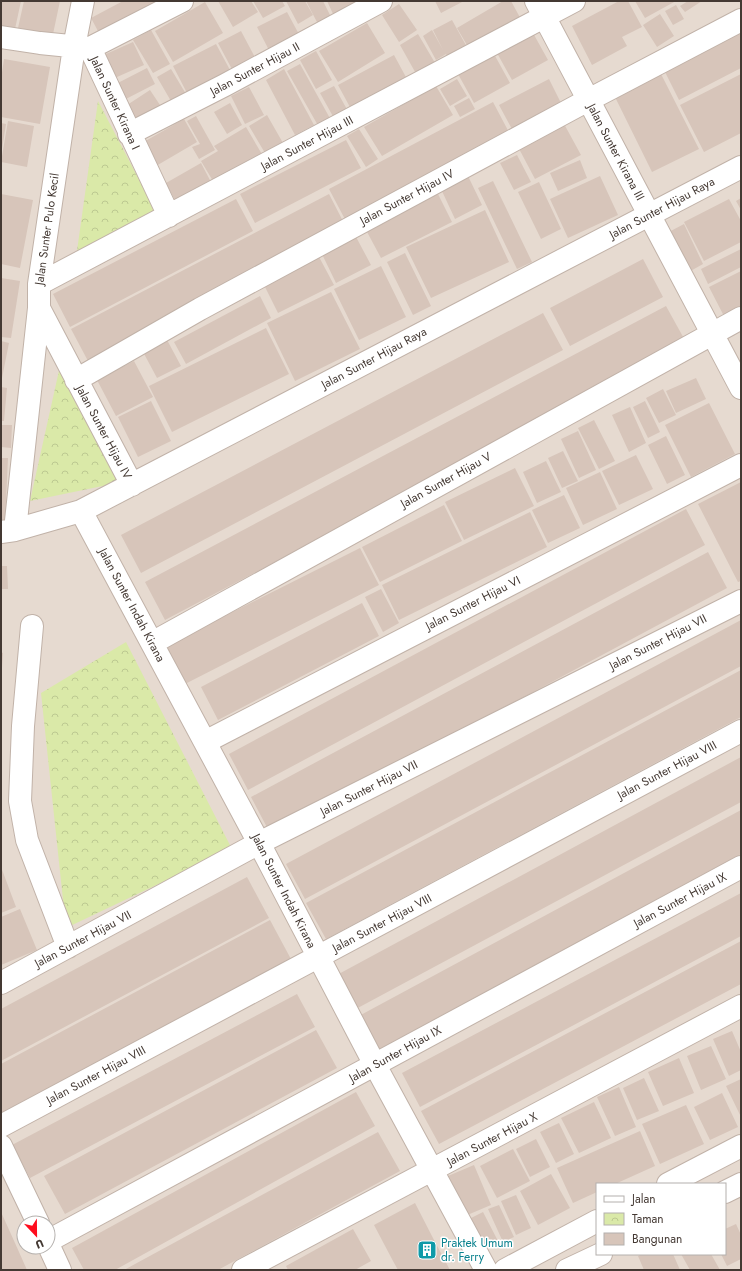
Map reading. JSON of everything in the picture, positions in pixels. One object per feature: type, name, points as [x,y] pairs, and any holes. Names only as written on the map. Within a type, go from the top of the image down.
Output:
[{"type":"street","name":"Jalan Sunter Pulo Kecil","points":[[8,531],[39,308],[39,284],[82,48],[83,1]]},
{"type":"street","points":[[1,37],[82,48],[182,1]]},
{"type":"street","name":"Jalan Sunter Hijau II","points":[[129,134],[381,1]]},
{"type":"street","name":"Jalan Sunter Hijau III","points":[[39,284],[169,216],[540,9],[574,1]]},
{"type":"street","name":"Jalan Sunter Kirana III","points":[[540,9],[741,388]]},
{"type":"street","name":"Jalan Sunter Hijau IV","points":[[76,380],[200,309],[741,20]]},
{"type":"street","name":"Jalan Sunter Kirana I","points":[[82,48],[129,134],[169,216]]},
{"type":"street","name":"Jalan Sunter Hijau Raya","points":[[8,531],[81,511],[741,167]]},
{"type":"street","name":"Jalan Sunter Hijau IV","points":[[39,308],[132,484]]},
{"type":"street","name":"Jalan Sunter Hijau V","points":[[152,643],[741,318]]},
{"type":"street","name":"Jalan Sunter Hijau VI","points":[[205,742],[741,465]]},
{"type":"street","name":"Jalan Sunter Indah Kirana","points":[[81,511],[259,843],[375,1065],[486,1270]]},
{"type":"street","name":"Jalan Sunter Hijau VII","points":[[1,983],[259,843],[741,601]]},
{"type":"street","points":[[32,626],[23,726],[20,801],[27,840],[68,947]]},
{"type":"street","name":"Jalan Sunter Hijau VIII","points":[[1,1126],[741,731]]},
{"type":"street","name":"Jalan Sunter Hijau IX","points":[[56,1237],[741,867]]},
{"type":"street","name":"Jalan Sunter Hijau X","points":[[243,1270],[741,1006]]},
{"type":"street","points":[[1,1146],[34,1215]]},
{"type":"street","points":[[670,1183],[741,1146]]},
{"type":"street","points":[[726,1192],[741,1184]]},
{"type":"street","points":[[505,1270],[596,1223]]},
{"type":"street","points":[[53,1255],[60,1270]]},
{"type":"street","points":[[567,1270],[599,1255]]},
{"type":"shaded area","points":[[1,1],[741,1],[741,1270],[1,1270]]},
{"type":"green space","points":[[98,101],[157,214],[76,258]]},
{"type":"green space","points":[[60,366],[122,482],[30,501]]},
{"type":"green space","points":[[126,642],[232,849],[66,928],[41,693]]},
{"type":"building","points":[[1,1],[21,1],[15,29],[1,26]]},
{"type":"building","points":[[24,1],[60,1],[53,34],[18,28]]},
{"type":"building","points":[[123,1],[170,1],[99,33],[91,18]]},
{"type":"building","points":[[218,1],[251,1],[258,12],[233,27]]},
{"type":"building","points":[[253,1],[282,1],[285,6],[263,18]]},
{"type":"building","points":[[286,1],[305,1],[313,15],[298,24]]},
{"type":"building","points":[[306,1],[323,1],[331,17],[318,24]]},
{"type":"building","points":[[327,1],[367,1],[334,16]]},
{"type":"building","points":[[435,1],[464,1],[441,13]]},
{"type":"building","points":[[503,1],[511,1],[523,23],[471,52],[457,28]]},
{"type":"building","points":[[619,1],[628,1],[642,27],[622,37],[627,46],[592,65],[572,26]]},
{"type":"building","points":[[635,1],[676,1],[645,18]]},
{"type":"building","points":[[688,1],[702,1],[685,12],[680,6]]},
{"type":"building","points":[[205,2],[223,33],[173,62],[155,31]]},
{"type":"building","points":[[399,4],[417,30],[399,42],[382,15]]},
{"type":"building","points":[[676,5],[684,19],[673,25],[665,11]]},
{"type":"building","points":[[287,12],[301,38],[271,54],[257,27]]},
{"type":"building","points":[[660,14],[674,36],[657,47],[643,25]]},
{"type":"building","points":[[452,20],[468,49],[449,59],[446,54],[436,60],[423,36],[432,30],[443,50],[433,30]]},
{"type":"building","points":[[367,23],[385,53],[338,82],[319,51]]},
{"type":"building","points":[[741,28],[741,68],[679,100],[663,68]]},
{"type":"building","points":[[151,30],[170,64],[153,73],[133,40]]},
{"type":"building","points":[[241,31],[257,61],[234,73],[218,43]]},
{"type":"building","points":[[533,33],[548,60],[512,80],[497,53]]},
{"type":"building","points":[[418,34],[438,68],[419,79],[400,45]]},
{"type":"building","points":[[133,42],[144,65],[108,81],[97,58]]},
{"type":"building","points":[[216,44],[230,70],[187,93],[173,66]]},
{"type":"building","points":[[316,51],[332,80],[316,89],[300,60]]},
{"type":"building","points":[[494,54],[510,83],[474,103],[458,74]]},
{"type":"building","points":[[394,55],[407,79],[351,109],[338,85]]},
{"type":"building","points":[[4,59],[50,67],[40,124],[1,117],[1,79]]},
{"type":"building","points":[[300,64],[332,122],[320,129],[287,71]]},
{"type":"building","points":[[147,68],[155,84],[120,102],[112,86]]},
{"type":"building","points":[[171,69],[189,99],[175,108],[157,77]]},
{"type":"building","points":[[284,69],[314,125],[295,135],[266,80]]},
{"type":"building","points":[[661,74],[699,149],[652,172],[615,97]]},
{"type":"building","points":[[741,74],[741,133],[704,152],[680,105]]},
{"type":"building","points":[[457,79],[467,96],[450,106],[440,89]]},
{"type":"building","points":[[549,79],[562,105],[513,131],[499,105]]},
{"type":"building","points":[[334,86],[349,113],[335,120],[320,93]]},
{"type":"building","points":[[436,86],[453,115],[382,156],[364,127]]},
{"type":"building","points":[[249,87],[264,115],[245,124],[231,96]]},
{"type":"building","points":[[150,90],[160,105],[132,124],[121,109]]},
{"type":"building","points":[[469,98],[475,109],[460,117],[454,106]]},
{"type":"building","points":[[493,102],[512,138],[348,225],[329,189]]},
{"type":"building","points":[[230,103],[242,125],[227,134],[214,112]]},
{"type":"building","points":[[267,115],[283,143],[265,153],[249,126]]},
{"type":"building","points":[[196,116],[215,150],[199,159],[192,147],[200,144],[187,121]]},
{"type":"building","points":[[184,119],[197,142],[156,166],[142,143]]},
{"type":"building","points":[[8,121],[34,126],[27,167],[1,162]]},
{"type":"building","points":[[563,122],[581,155],[535,179],[517,145]]},
{"type":"building","points":[[1,123],[6,124],[2,149],[1,149]]},
{"type":"building","points":[[246,127],[263,156],[213,181],[201,161],[218,151],[214,146]]},
{"type":"building","points":[[359,129],[378,159],[366,167],[347,136]]},
{"type":"building","points":[[346,140],[361,168],[255,223],[240,194]]},
{"type":"building","points":[[517,155],[531,182],[514,190],[500,163]]},
{"type":"building","points":[[580,160],[587,178],[558,191],[550,173]]},
{"type":"building","points":[[201,163],[212,184],[177,204],[166,183]]},
{"type":"building","points":[[468,176],[482,205],[455,219],[441,189]]},
{"type":"building","points":[[600,176],[618,215],[568,238],[550,199]]},
{"type":"building","points":[[493,181],[532,262],[517,269],[478,188]]},
{"type":"building","points":[[539,182],[561,229],[541,239],[518,192]]},
{"type":"building","points":[[1,194],[33,200],[20,268],[1,264]]},
{"type":"building","points":[[329,194],[346,227],[88,361],[71,329]]},
{"type":"building","points":[[438,194],[452,222],[381,258],[366,230]]},
{"type":"building","points":[[741,198],[741,210],[736,201]]},
{"type":"building","points":[[236,199],[253,231],[70,327],[53,294]]},
{"type":"building","points":[[729,199],[741,221],[741,242],[704,261],[684,222]]},
{"type":"building","points":[[485,210],[509,262],[431,298],[406,247]]},
{"type":"building","points":[[684,224],[703,264],[687,273],[667,233]]},
{"type":"building","points":[[355,235],[371,265],[336,283],[321,252]]},
{"type":"building","points":[[741,249],[741,267],[708,284],[701,269]]},
{"type":"building","points":[[405,253],[431,306],[413,315],[387,262]]},
{"type":"building","points":[[318,255],[334,285],[278,313],[263,283]]},
{"type":"building","points":[[643,259],[663,297],[570,346],[550,308]]},
{"type":"building","points":[[381,266],[406,317],[359,340],[334,289]]},
{"type":"building","points":[[741,271],[741,312],[726,320],[709,287]]},
{"type":"building","points":[[1,278],[20,281],[11,338],[1,337]]},
{"type":"building","points":[[331,292],[360,349],[295,381],[267,323]]},
{"type":"building","points":[[260,296],[271,318],[186,364],[174,342]]},
{"type":"building","points":[[666,306],[687,344],[165,620],[145,582]]},
{"type":"building","points":[[543,313],[563,350],[141,573],[121,535]]},
{"type":"building","points":[[266,328],[289,374],[172,432],[149,386]]},
{"type":"building","points":[[166,338],[181,366],[157,378],[142,350]]},
{"type":"building","points":[[1,341],[9,343],[2,378],[1,378]]},
{"type":"building","points":[[134,361],[153,397],[116,416],[97,380]]},
{"type":"building","points":[[696,378],[706,399],[676,413],[666,391]]},
{"type":"building","points":[[1,387],[7,388],[4,421],[1,421]]},
{"type":"building","points":[[663,389],[676,415],[659,423],[646,398]]},
{"type":"building","points":[[151,401],[171,441],[138,457],[118,417]]},
{"type":"building","points":[[645,401],[660,432],[648,438],[633,407]]},
{"type":"building","points":[[709,403],[735,454],[691,477],[665,425]]},
{"type":"building","points":[[630,407],[646,443],[629,452],[612,415]]},
{"type":"building","points":[[594,420],[615,461],[599,469],[578,428]]},
{"type":"building","points":[[1,425],[12,425],[11,448],[1,447]]},
{"type":"building","points":[[578,431],[596,470],[579,478],[561,439]]},
{"type":"building","points":[[666,436],[685,475],[667,484],[648,445]]},
{"type":"building","points":[[563,451],[578,481],[562,488],[548,458]]},
{"type":"building","points":[[636,455],[653,489],[619,505],[602,471]]},
{"type":"building","points":[[1,458],[8,458],[5,523],[1,523]]},
{"type":"building","points":[[546,461],[561,492],[537,503],[523,472]]},
{"type":"building","points":[[515,468],[534,506],[464,540],[445,502]]},
{"type":"building","points":[[600,472],[617,509],[583,525],[566,488]]},
{"type":"building","points":[[741,482],[741,581],[738,582],[698,504]]},
{"type":"building","points":[[564,495],[580,528],[548,543],[532,510]]},
{"type":"building","points":[[444,505],[462,541],[380,582],[362,547]]},
{"type":"building","points":[[686,509],[705,545],[248,790],[229,754]]},
{"type":"building","points":[[530,512],[547,547],[399,620],[382,585]]},
{"type":"building","points":[[360,548],[379,585],[185,684],[165,646]]},
{"type":"building","points":[[708,552],[727,588],[270,833],[251,797]]},
{"type":"building","points":[[1,566],[7,566],[8,589],[1,589]]},
{"type":"building","points":[[381,589],[399,623],[383,632],[365,597]]},
{"type":"building","points":[[362,603],[379,636],[218,720],[201,687]]},
{"type":"building","points":[[741,620],[741,666],[305,899],[286,864]]},
{"type":"building","points":[[1,652],[3,653],[2,668],[1,668]]},
{"type":"building","points":[[741,670],[741,717],[326,939],[306,903]]},
{"type":"building","points":[[741,757],[741,802],[354,1010],[335,976]]},
{"type":"building","points":[[741,810],[741,854],[376,1051],[357,1017]]},
{"type":"building","points":[[1,867],[16,907],[1,913]]},
{"type":"building","points":[[247,877],[269,918],[1,1061],[1,1009]]},
{"type":"building","points":[[741,893],[741,936],[420,1107],[402,1073]]},
{"type":"building","points":[[20,909],[37,950],[1,965],[1,917]]},
{"type":"building","points":[[270,920],[292,961],[1,1114],[1,1064]]},
{"type":"building","points":[[741,941],[741,984],[439,1144],[421,1111]]},
{"type":"building","points":[[297,994],[315,1027],[30,1178],[12,1145]]},
{"type":"building","points":[[316,1030],[337,1068],[65,1214],[44,1176]]},
{"type":"building","points":[[732,1031],[741,1052],[741,1070],[729,1076],[713,1039]]},
{"type":"building","points":[[711,1046],[726,1079],[701,1090],[687,1056]]},
{"type":"building","points":[[679,1058],[694,1093],[663,1106],[648,1072]]},
{"type":"building","points":[[644,1078],[659,1111],[637,1120],[623,1088]]},
{"type":"building","points":[[741,1079],[741,1117],[726,1086]]},
{"type":"building","points":[[619,1087],[636,1127],[615,1136],[597,1097]]},
{"type":"building","points":[[356,1092],[375,1126],[115,1270],[84,1270],[72,1248]]},
{"type":"building","points":[[722,1093],[738,1127],[710,1140],[694,1107]]},
{"type":"building","points":[[594,1102],[611,1138],[579,1153],[561,1118]]},
{"type":"building","points":[[686,1105],[704,1144],[660,1164],[642,1124]]},
{"type":"building","points":[[559,1123],[574,1154],[556,1163],[540,1132]]},
{"type":"building","points":[[640,1131],[655,1166],[617,1183],[596,1183],[596,1192],[573,1203],[557,1168]]},
{"type":"building","points":[[378,1132],[400,1171],[218,1270],[124,1270]]},
{"type":"building","points":[[536,1139],[550,1167],[530,1177],[516,1149]]},
{"type":"building","points":[[513,1149],[530,1181],[497,1198],[480,1166]]},
{"type":"building","points":[[474,1165],[491,1205],[465,1216],[448,1176]]},
{"type":"building","points":[[551,1174],[570,1208],[538,1225],[520,1191]]},
{"type":"building","points":[[516,1195],[531,1228],[516,1235],[501,1201]]},
{"type":"building","points":[[415,1203],[450,1270],[398,1270],[374,1225]]},
{"type":"building","points":[[499,1205],[514,1237],[503,1242],[488,1209]]},
{"type":"building","points":[[1,1212],[16,1245],[16,1255],[20,1255],[27,1270],[1,1270]]},
{"type":"building","points":[[483,1212],[498,1241],[483,1250],[467,1220]]},
{"type":"building","points":[[736,1224],[741,1235],[741,1259],[727,1266],[722,1255],[726,1255],[726,1229]]},
{"type":"building","points":[[353,1229],[371,1261],[355,1270],[288,1270],[286,1266]]},
{"type":"building","points":[[673,1255],[680,1270],[644,1270],[638,1256]]},
{"type":"building","points":[[682,1255],[712,1255],[720,1270],[690,1270]]},
{"type":"place","name":"Praktek Umum dr. Ferry","points":[[427,1250]]}]
